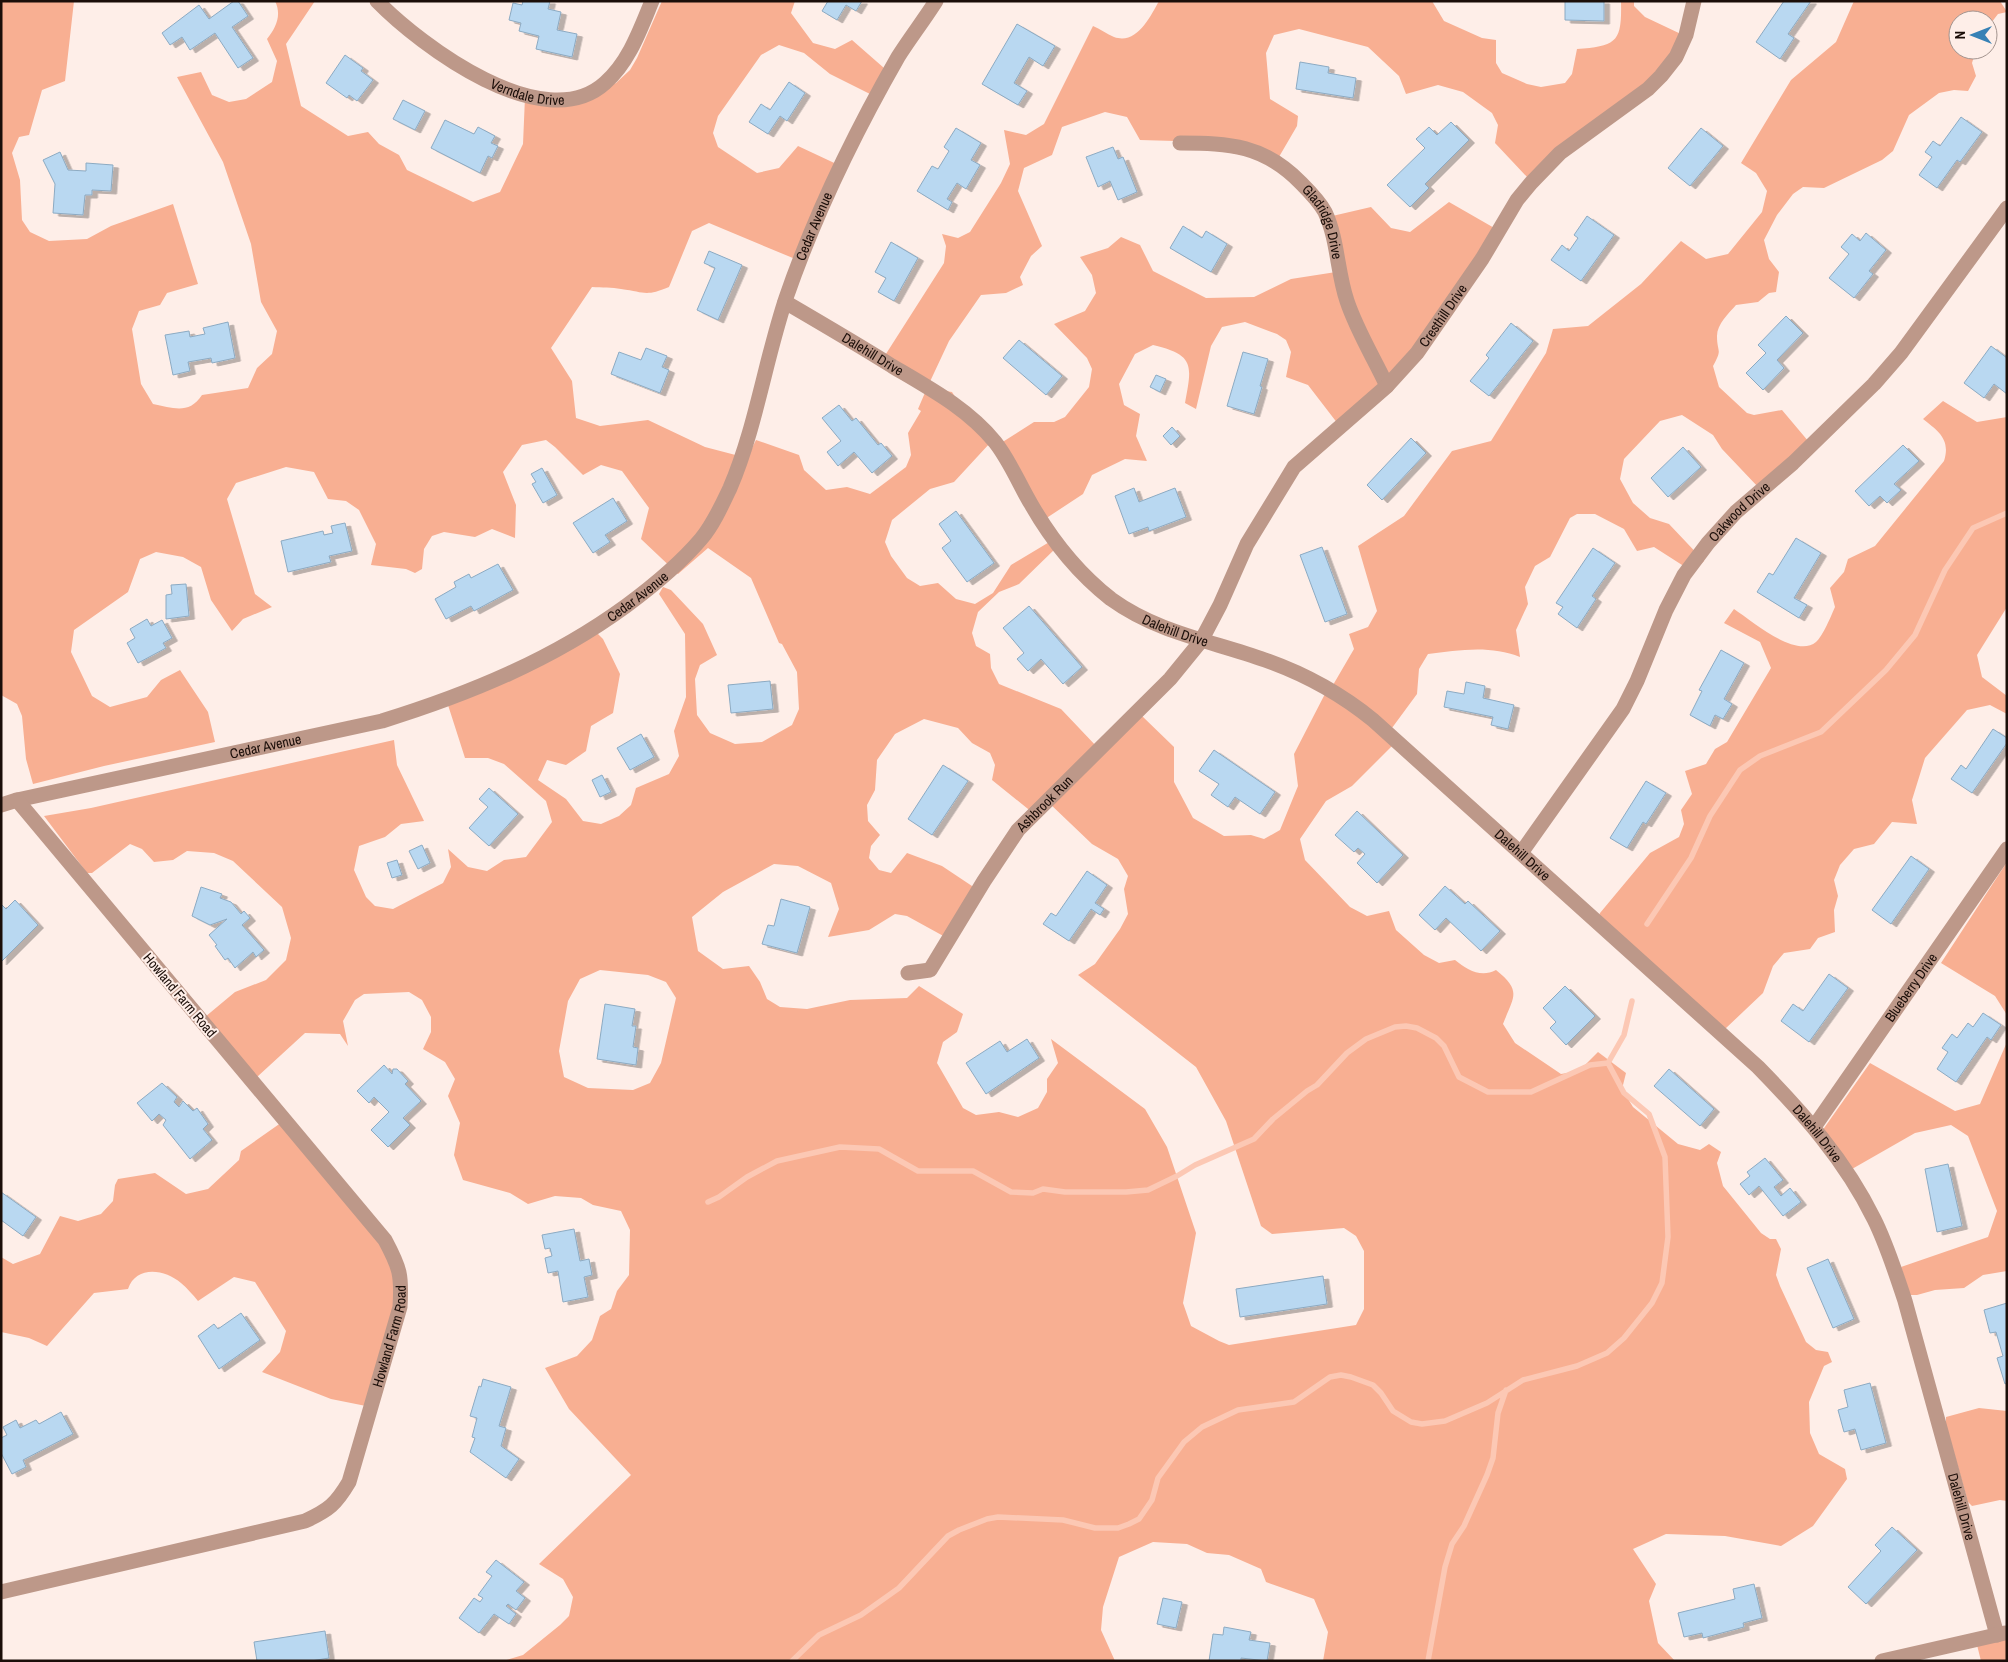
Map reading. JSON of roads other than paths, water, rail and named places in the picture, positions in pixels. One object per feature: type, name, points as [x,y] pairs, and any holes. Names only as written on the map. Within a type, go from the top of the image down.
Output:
[{"type":"street","name":"Verndale Drive","points":[[377,1],[415,34],[460,65],[500,87],[524,96],[547,100],[568,100],[589,94],[605,84],[622,65],[638,36],[652,1]]},
{"type":"street","name":"Cedar Avenue","points":[[1,805],[382,722],[431,706],[538,661],[596,627],[650,588],[676,566],[703,537],[722,504],[740,464],[785,302],[821,207],[845,156],[899,56],[936,1]]},
{"type":"street","name":"Cresthill Drive","points":[[1201,641],[1220,606],[1247,544],[1294,467],[1387,386],[1430,336],[1482,259],[1517,200],[1531,183],[1560,153],[1648,89],[1676,57],[1686,35],[1694,1]]},
{"type":"street","name":"Gladridge Drive","points":[[1180,143],[1217,143],[1251,149],[1278,162],[1312,194],[1325,212],[1334,240],[1346,299],[1357,328],[1387,386]]},
{"type":"street","name":"Oakwood Drive","points":[[1521,853],[1622,710],[1637,681],[1666,610],[1684,575],[1708,543],[1736,512],[1793,464],[1874,384],[1896,359],[2007,208]]},
{"type":"street","name":"Dalehill Drive","points":[[785,302],[933,390],[968,415],[995,443],[1016,474],[1031,504],[1056,542],[1089,579],[1110,598],[1155,624],[1201,641],[1265,660],[1323,686],[1349,701],[1373,720],[1758,1067],[1814,1127],[1853,1181],[1875,1220],[1891,1258],[2002,1634]]},
{"type":"street","name":"Ashbrook Run","points":[[908,973],[930,970],[1018,830],[1170,678],[1201,641]]},
{"type":"street","name":"Howland Farm Road","points":[[1,1592],[304,1520],[323,1512],[338,1500],[349,1482],[400,1307],[402,1281],[396,1262],[385,1240],[17,800]]},
{"type":"street","name":"Blueberry Drive","points":[[1814,1127],[2007,849]]},
{"type":"street","points":[[1882,1661],[2002,1634]]},
{"type":"waterway","points":[[1647,924],[1691,858],[1710,816],[1740,770],[1760,756],[1821,732],[1886,670],[1915,635],[1945,570],[1973,528],[2007,513]]},
{"type":"waterway","points":[[792,1661],[819,1635],[861,1615],[899,1588],[948,1536],[959,1530],[987,1519],[998,1517],[1063,1520],[1095,1528],[1118,1528],[1139,1519],[1152,1500],[1158,1478],[1184,1442],[1202,1427],[1238,1410],[1294,1402],[1330,1377],[1341,1375],[1373,1385],[1393,1411],[1411,1422],[1422,1424],[1445,1421],[1487,1403],[1523,1380],[1577,1366],[1607,1353],[1624,1338],[1652,1303],[1662,1283],[1668,1237],[1665,1157],[1649,1114],[1624,1093],[1608,1063],[1624,1035],[1632,1001]]},
{"type":"waterway","points":[[708,1202],[719,1197],[747,1177],[777,1161],[840,1147],[879,1149],[918,1171],[973,1171],[1011,1192],[1033,1193],[1043,1189],[1065,1192],[1148,1190],[1195,1165],[1254,1139],[1273,1119],[1317,1085],[1347,1053],[1366,1039],[1395,1027],[1417,1028],[1436,1038],[1444,1046],[1459,1077],[1488,1092],[1531,1092],[1590,1065],[1608,1063]]},
{"type":"waterway","points":[[1428,1661],[1445,1567],[1452,1544],[1464,1526],[1493,1458],[1498,1413],[1506,1390]]}]
